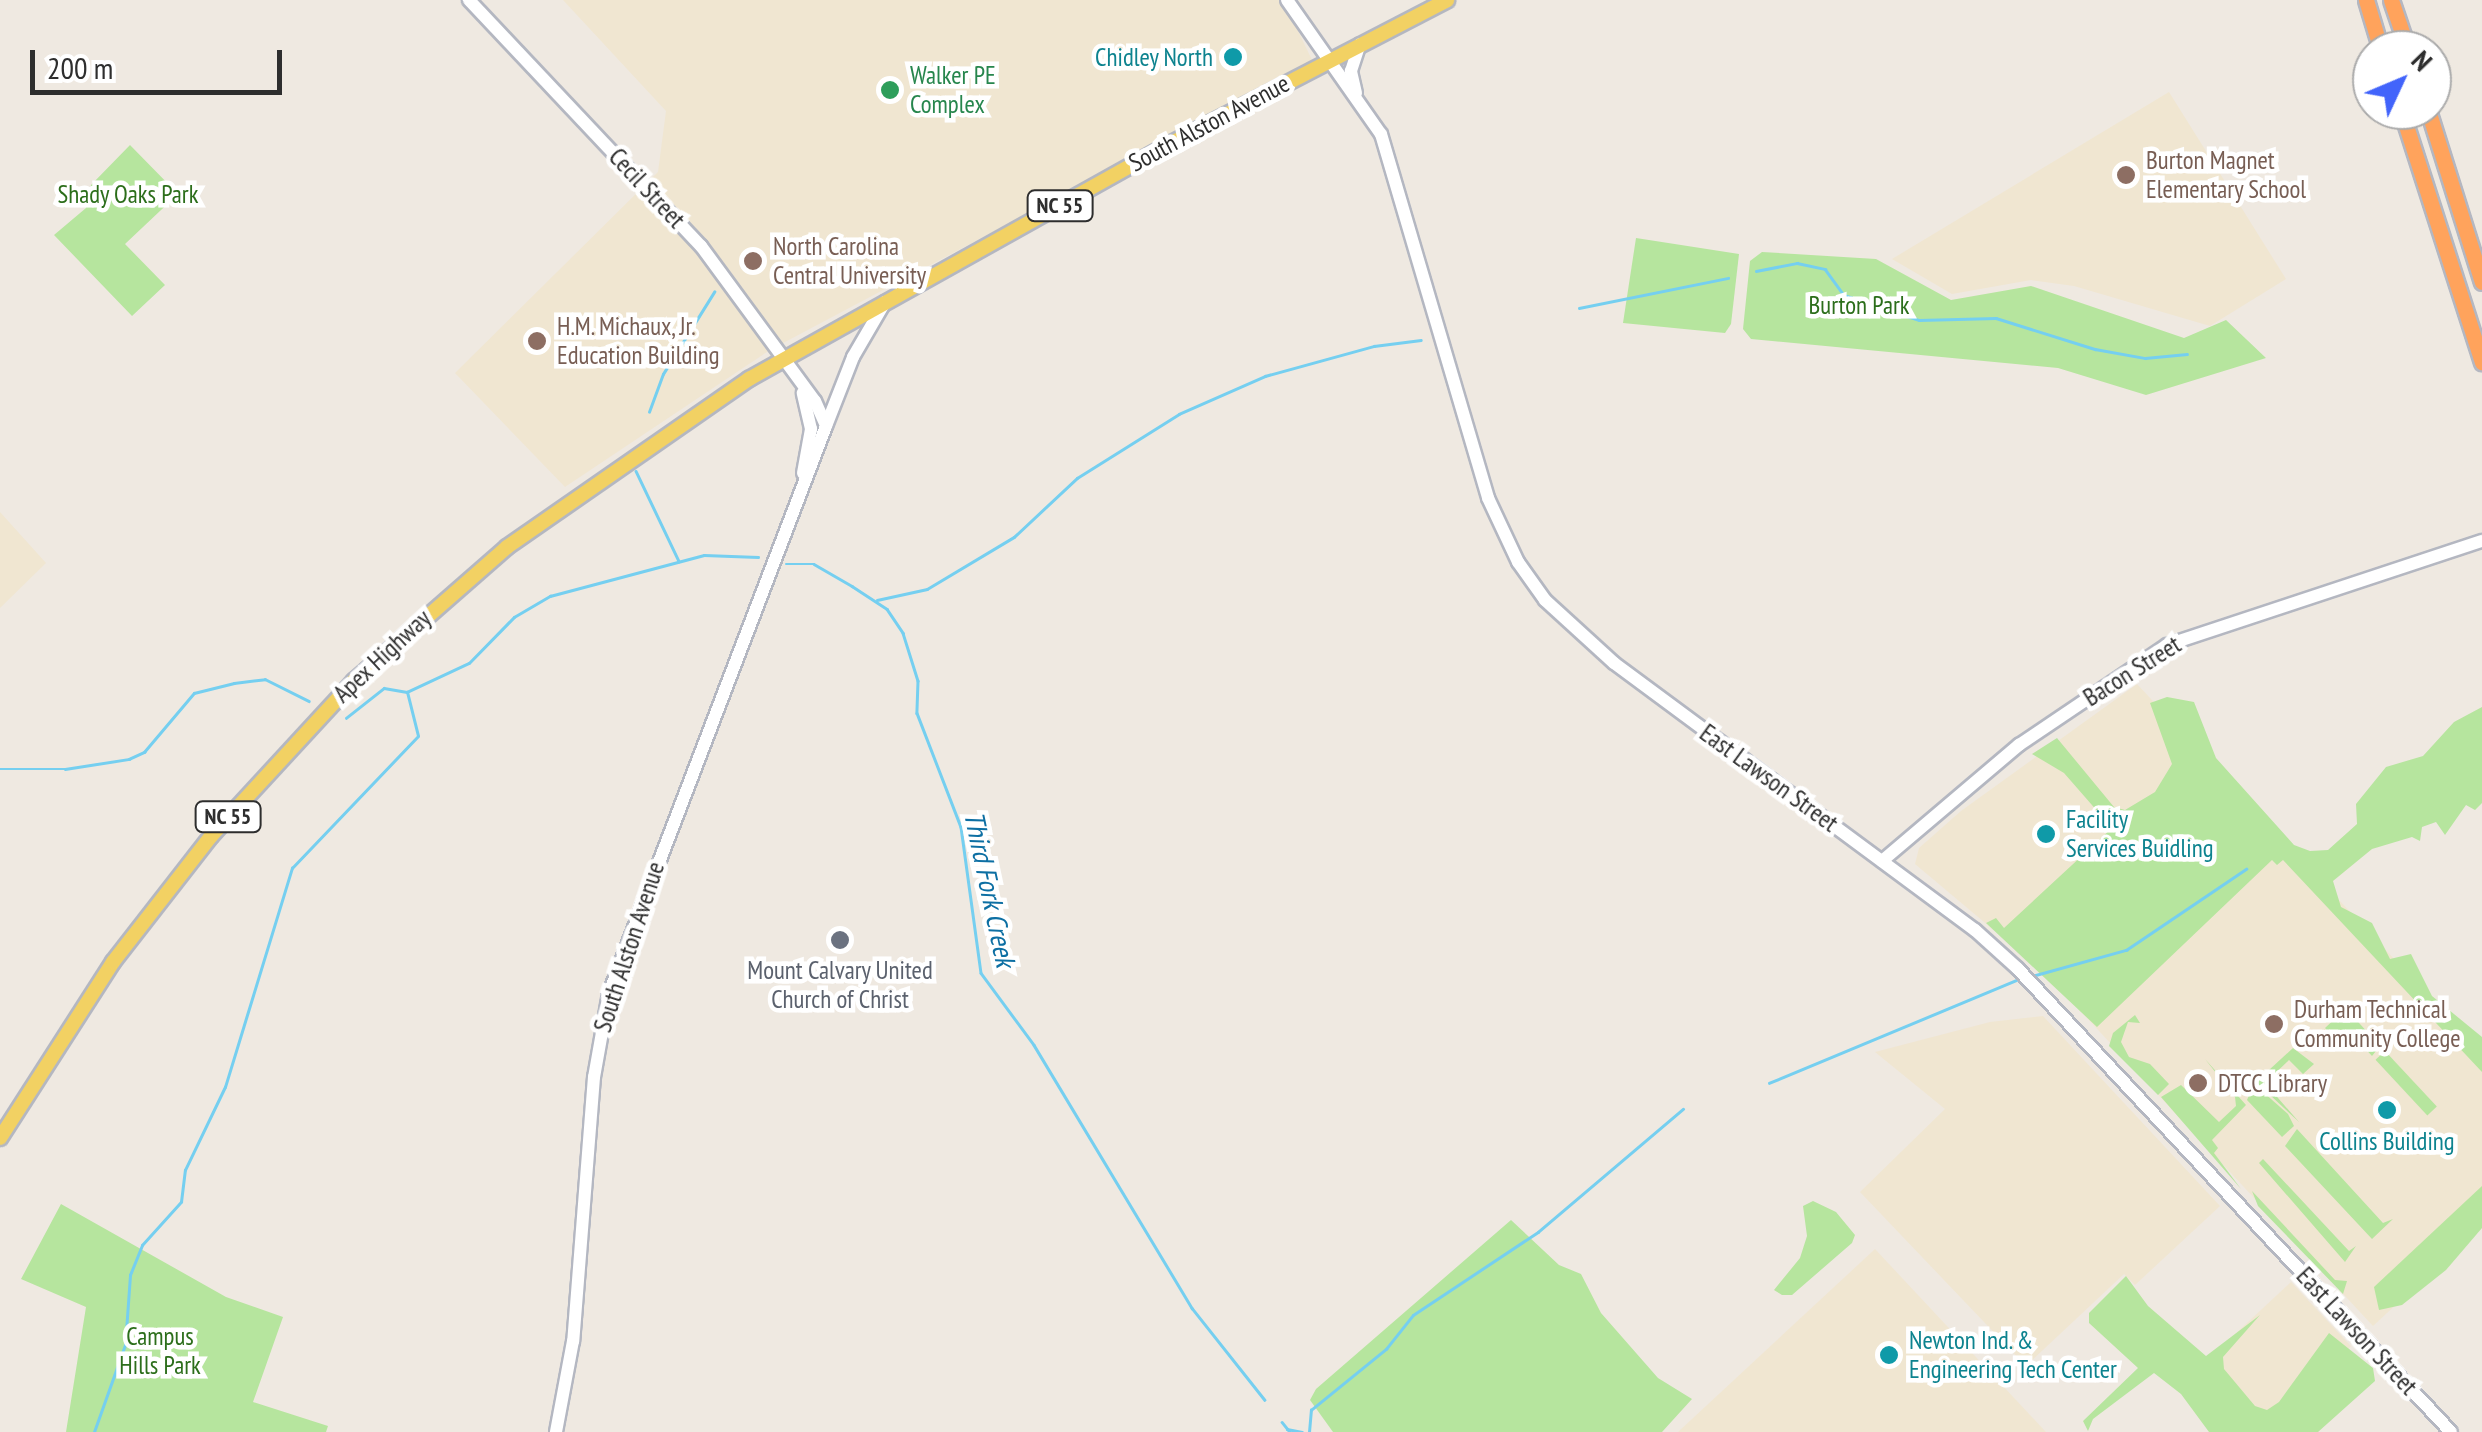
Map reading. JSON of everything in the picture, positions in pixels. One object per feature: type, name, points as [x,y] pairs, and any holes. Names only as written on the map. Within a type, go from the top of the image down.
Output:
[{"type":"highway","points":[[2391,0],[2401,30]]},
{"type":"highway","points":[[2400,0],[2402,30]]},
{"type":"highway","points":[[2366,1],[2375,30]]},
{"type":"highway","points":[[2407,130],[2482,362]]},
{"type":"highway","points":[[2434,130],[2482,282]]},
{"type":"main road","name":"South Alston Avenue","points":[[886,302],[1326,60],[1447,0]]},
{"type":"main road","name":"Apex Highway","points":[[0,1138],[66,1032],[182,870],[354,681],[570,498],[780,361],[886,302]]},
{"type":"street","name":"Cecil Street","points":[[469,0],[700,246],[826,426]]},
{"type":"street","name":"East Lawson Street","points":[[1287,0],[1381,134],[1488,498],[1532,582],[1582,638],[1976,930],[2030,982],[2451,1432]]},
{"type":"street","points":[[1357,95],[1351,71],[1360,44]]},
{"type":"street","points":[[802,486],[853,357],[886,302]]},
{"type":"street","name":"Cecil Street","points":[[802,486],[811,428],[803,392]]},
{"type":"street","name":"South Alston Avenue","points":[[556,1432],[573,1341],[594,1077],[609,993],[802,486]]},
{"type":"street","name":"Bacon Street","points":[[1882,861],[2019,745],[2167,646],[2482,540]]},
{"type":"shaded area","name":"North Carolina Central University","points":[[563,0],[1283,0],[1313,62],[770,350],[565,487],[455,373],[658,172],[666,111]]},
{"type":"shaded area","name":"Burton Magnet Elementary School","points":[[2169,92],[2286,279],[2210,326],[2074,286],[2031,280],[1952,294],[1892,259]]},
{"type":"shaded area","points":[[0,512],[46,563],[0,608]]},
{"type":"shaded area","name":"Durham Technical Community College","points":[[2137,684],[2482,1053],[2482,1225],[2373,1326],[2047,975],[1915,864],[1919,848],[1961,811]]},
{"type":"shaded area","points":[[2043,1016],[2220,1206],[2135,1285],[2124,1274],[2026,1366],[1860,1192],[1945,1109],[1875,1052],[1990,1022]]},
{"type":"shaded area","points":[[1875,1249],[2046,1432],[1678,1432]]},
{"type":"shaded area","points":[[2291,1282],[2351,1346],[2266,1425],[2206,1361]]},
{"type":"green space","name":"Shady Oaks Park","points":[[130,145],[178,194],[125,244],[165,285],[132,316],[54,235],[86,208],[91,185]]},
{"type":"green space","name":"Burton Park","points":[[1636,238],[1739,254],[1731,324],[1725,333],[1623,323]]},
{"type":"green space","name":"Burton Park","points":[[1762,252],[1876,259],[1951,300],[2031,286],[2184,338],[2226,320],[2266,358],[2146,395],[2058,368],[1751,339],[1743,329],[1750,261]]},
{"type":"green space","points":[[2167,697],[2194,702],[2216,758],[2294,845],[2310,851],[2328,850],[2357,824],[2356,804],[2386,767],[2423,756],[2454,722],[2482,707],[2482,803],[2475,810],[2466,805],[2445,835],[2436,822],[2422,827],[2420,841],[2412,837],[2372,849],[2333,881],[2341,907],[2372,923],[2390,959],[2411,954],[2432,996],[2482,1037],[2482,1072],[2283,860],[2277,865],[2272,860],[2097,1027],[1986,923],[1996,918],[2004,928],[2112,828],[2064,773],[2032,754],[2057,738],[2114,807],[2125,810],[2155,792],[2172,764],[2150,703]]},
{"type":"green space","points":[[2340,1002],[2380,1046],[2372,1056],[2349,1031],[2337,1041],[2325,1028],[2342,1012]]},
{"type":"green space","points":[[2135,1015],[2140,1023],[2128,1022],[2121,1042],[2129,1057],[2150,1064],[2169,1084],[2158,1095],[2109,1046],[2113,1033]]},
{"type":"green space","points":[[2293,1048],[2314,1064],[2303,1074],[2289,1060],[2265,1083],[2299,1122],[2256,1082]]},
{"type":"green space","points":[[2385,1051],[2437,1107],[2427,1115],[2375,1060]]},
{"type":"green space","points":[[2205,1059],[2246,1105],[2212,1140],[2218,1148],[2214,1153],[2241,1189],[2161,1097],[2181,1085],[2219,1122],[2236,1106],[2235,1097]]},
{"type":"green space","points":[[2254,1084],[2288,1114],[2294,1126],[2282,1137],[2247,1100]]},
{"type":"green space","points":[[2297,1129],[2383,1223],[2393,1219],[2372,1239],[2285,1146]]},
{"type":"green space","points":[[2263,1159],[2349,1251],[2356,1246],[2345,1262],[2259,1163]]},
{"type":"green space","points":[[2482,1186],[2482,1228],[2446,1270],[2402,1305],[2379,1310],[2374,1287]]},
{"type":"green space","points":[[2252,1191],[2335,1280],[2347,1281],[2343,1294],[2258,1206]]},
{"type":"green space","points":[[1813,1201],[1836,1212],[1855,1235],[1852,1243],[1792,1295],[1782,1295],[1774,1290],[1800,1258],[1807,1236],[1803,1206]]},
{"type":"green space","name":"Campus Hills Park","points":[[61,1204],[226,1297],[283,1317],[253,1402],[328,1426],[326,1432],[66,1432],[86,1307],[21,1279]]},
{"type":"green space","points":[[1511,1220],[1559,1265],[1581,1274],[1601,1313],[1658,1378],[1692,1399],[1662,1432],[1333,1432],[1310,1400],[1316,1389]]},
{"type":"green space","points":[[2126,1276],[2148,1306],[2206,1356],[2260,1315],[2223,1357],[2224,1369],[2255,1406],[2267,1410],[2279,1402],[2329,1333],[2373,1368],[2375,1381],[2318,1432],[2209,1432],[2181,1394],[2154,1373],[2093,1419],[2088,1431],[2083,1421],[2138,1368],[2089,1323],[2089,1313]]},
{"type":"waterway","points":[[1756,271],[1797,263],[1825,269],[1844,295],[1919,320],[1996,318],[2095,349],[2145,358],[2187,354]]},
{"type":"waterway","points":[[1579,308],[1728,278]]},
{"type":"waterway","points":[[649,412],[663,374],[714,292]]},
{"type":"waterway","points":[[877,600],[927,589],[1014,537],[1077,478],[1179,414],[1265,376],[1374,346],[1421,340]]},
{"type":"waterway","points":[[636,471],[679,561]]},
{"type":"waterway","name":"Third Fork Creek","points":[[346,718],[384,688],[407,692],[469,663],[514,617],[550,596],[704,555],[758,557]]},
{"type":"waterway","name":"Third Fork Creek","points":[[786,564],[814,564],[852,586],[887,609],[903,633],[918,681],[917,713],[961,827],[981,973],[1034,1045],[1192,1308],[1265,1400]]},
{"type":"waterway","name":"Third Fork Creek","points":[[0,769],[65,769],[129,759],[144,752],[194,693],[234,683],[265,679],[309,701]]},
{"type":"waterway","points":[[94,1432],[125,1345],[130,1275],[142,1245],[181,1202],[185,1170],[225,1087],[292,868],[418,736],[407,692]]},
{"type":"waterway","points":[[2032,976],[2126,950],[2246,869]]},
{"type":"waterway","points":[[1769,1083],[2019,979]]},
{"type":"waterway","points":[[1309,1432],[1311,1410],[1386,1349],[1413,1315],[1538,1232],[1683,1109]]},
{"type":"waterway","name":"Third Fork Creek","points":[[1282,1422],[1290,1432]]},
{"type":"waterway","points":[[1287,1429],[1302,1432]]},
{"type":"place","name":"Chidley North","points":[[1233,57]]},
{"type":"place","name":"Walker PE Complex","points":[[890,90]]},
{"type":"place","name":"Burton Magnet Elementary School","points":[[2126,175]]},
{"type":"place","name":"North Carolina Central University","points":[[753,261]]},
{"type":"place","name":"H.M. Michaux, Jr. Education Building","points":[[537,341]]},
{"type":"place","name":"Facility Services Buidling","points":[[2046,834]]},
{"type":"place","name":"Mount Calvary United Church of Christ","points":[[840,940]]},
{"type":"place","name":"Durham Technical Community College","points":[[2274,1024]]},
{"type":"place","name":"DTCC Library","points":[[2198,1083]]},
{"type":"place","name":"Collins Building","points":[[2387,1110]]},
{"type":"place","name":"Newton Ind. & Engineering Tech Center","points":[[1889,1355]]}]
